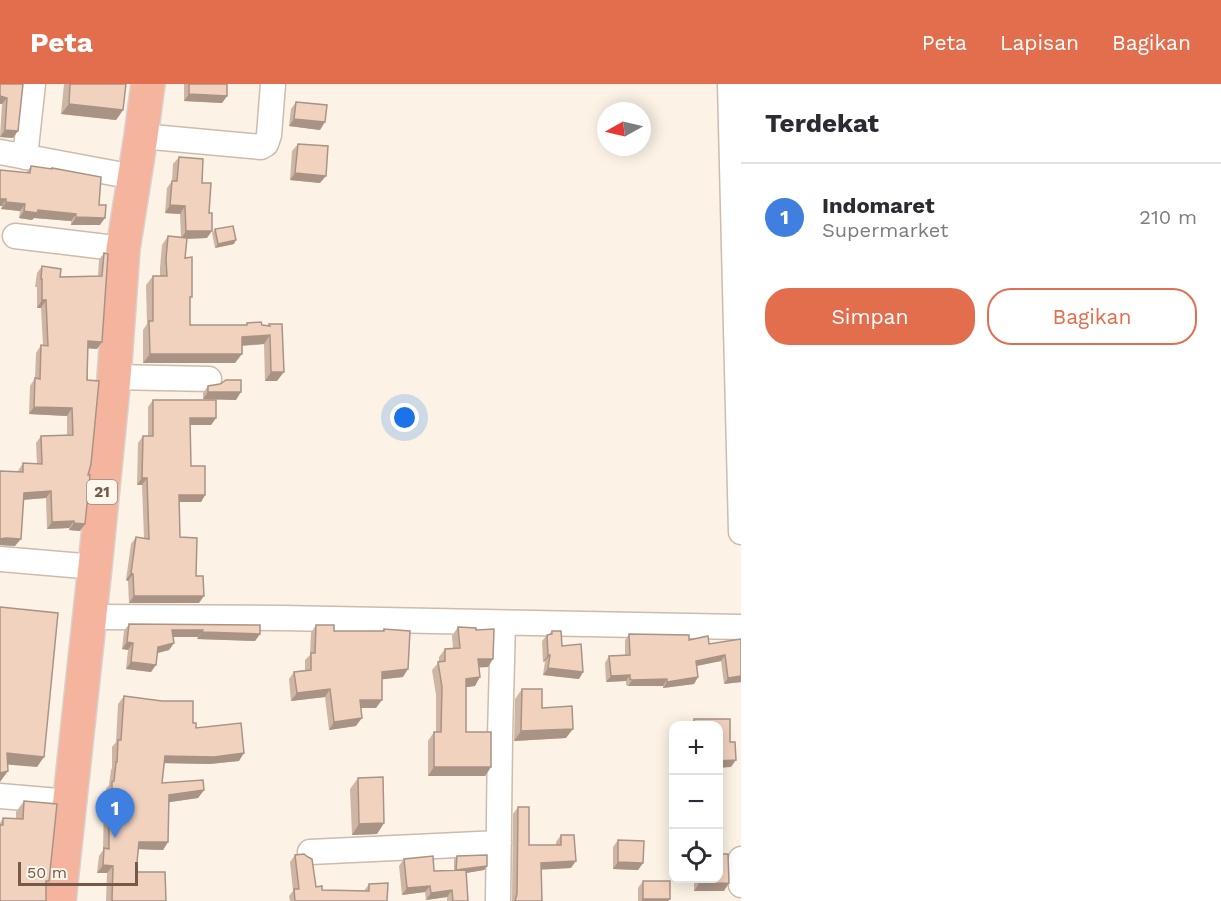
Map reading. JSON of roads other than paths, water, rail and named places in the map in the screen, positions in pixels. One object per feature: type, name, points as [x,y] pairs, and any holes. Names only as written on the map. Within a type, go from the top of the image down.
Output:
[{"type":"highway","name":"21","points":[[59,901],[114,377],[123,249],[148,84]]},
{"type":"street","points":[[25,157],[33,84]]},
{"type":"street","points":[[141,136],[261,147],[266,144],[269,135],[273,84]]},
{"type":"street","points":[[730,84],[741,532]]},
{"type":"street","points":[[0,152],[134,177]]},
{"type":"street","points":[[15,236],[123,249]]},
{"type":"street","points":[[114,377],[209,379]]},
{"type":"street","points":[[0,559],[95,567]]},
{"type":"street","points":[[90,616],[741,627]]},
{"type":"street","points":[[498,901],[503,623]]},
{"type":"street","points":[[0,796],[70,802]]},
{"type":"street","points":[[310,852],[498,843]]},
{"type":"street","points":[[741,859],[741,885]]},
{"type":"street","points":[[740,901],[741,894]]},
{"type":"place","name":"Indomaret","points":[[115,838]]}]
